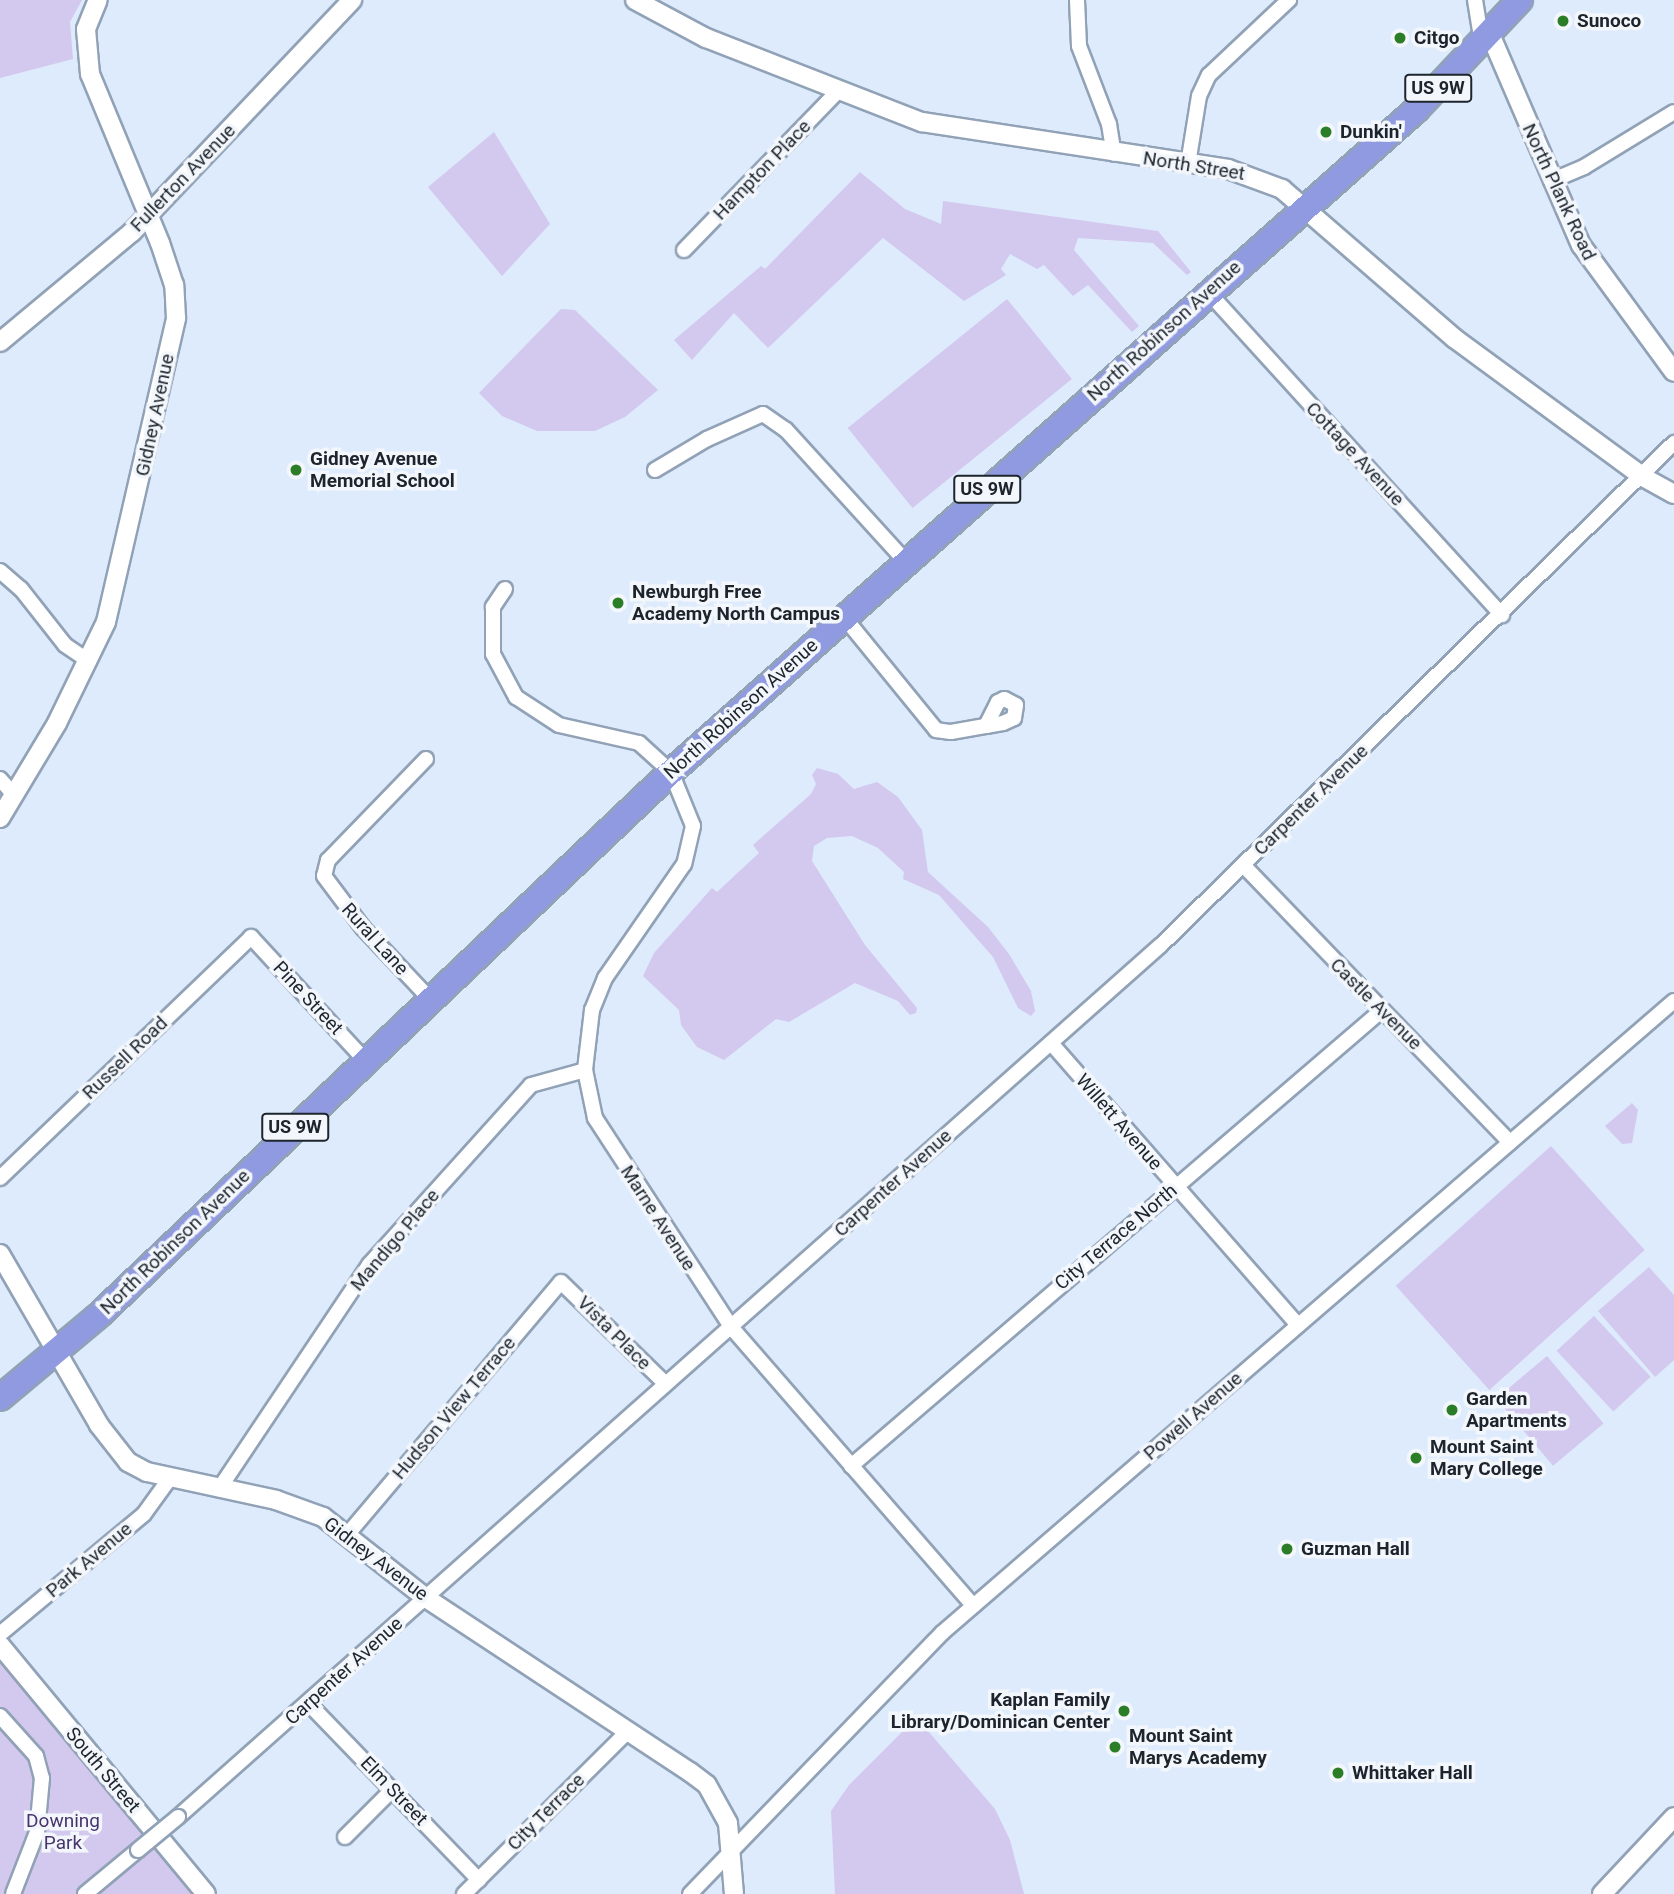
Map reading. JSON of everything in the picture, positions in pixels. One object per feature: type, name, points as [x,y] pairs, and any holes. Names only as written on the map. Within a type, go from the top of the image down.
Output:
[{"type":"highway","name":"North Robinson Avenue","points":[[0,1398],[57,1350],[671,772],[1422,104],[1520,0]]},
{"type":"street","name":"Gidney Avenue","points":[[0,818],[89,661],[113,598],[176,318],[174,285],[148,215],[93,86],[87,60],[86,29],[98,0]]},
{"type":"street","name":"Fullerton Avenue","points":[[0,342],[148,215],[352,0]]},
{"type":"street","name":"North Street","points":[[635,0],[706,38],[839,90],[959,132],[1188,164],[1256,177],[1306,206],[1454,338],[1643,477],[1674,494]]},
{"type":"street","points":[[1077,0],[1079,46],[1111,131],[1114,153]]},
{"type":"street","points":[[1188,164],[1199,96],[1209,75],[1289,0]]},
{"type":"street","name":"North Plank Road","points":[[1475,0],[1486,38],[1551,181],[1596,270],[1674,373]]},
{"type":"street","name":"Hampton Place","points":[[684,250],[839,90]]},
{"type":"street","points":[[1551,181],[1589,164],[1674,112]]},
{"type":"street","name":"Cottage Avenue","points":[[1208,292],[1502,615]]},
{"type":"street","points":[[655,470],[707,439],[763,414],[786,430],[906,562]]},
{"type":"street","name":"Carpenter Avenue","points":[[85,1894],[308,1703],[1051,1044],[1244,865],[1643,477],[1674,443]]},
{"type":"street","points":[[0,570],[21,589],[65,645],[89,661]]},
{"type":"street","points":[[505,589],[493,607],[493,654],[516,697],[559,725],[639,743],[671,772]]},
{"type":"street","points":[[844,617],[928,725],[951,732],[986,726]]},
{"type":"street","name":"Rural Lane","points":[[426,759],[328,860],[324,876],[363,928],[430,999]]},
{"type":"street","name":"Marne Avenue","points":[[671,772],[689,808],[691,845],[684,864],[605,978],[588,1030],[585,1070],[592,1108],[605,1135],[731,1327],[973,1605]]},
{"type":"street","points":[[0,779],[14,796]]},
{"type":"street","name":"Castle Avenue","points":[[1244,865],[1510,1143]]},
{"type":"street","name":"Pine Street","points":[[250,937],[365,1060]]},
{"type":"street","name":"Russell Road","points":[[0,1178],[250,937]]},
{"type":"street","name":"Powell Avenue","points":[[690,1894],[925,1648],[1674,1001]]},
{"type":"street","name":"City Terrace North","points":[[851,1466],[1382,1010]]},
{"type":"street","name":"Willett Avenue","points":[[1051,1044],[1298,1325]]},
{"type":"street","name":"Mandigo Place","points":[[219,1489],[369,1265],[531,1085],[585,1070]]},
{"type":"street","name":"Gidney Avenue","points":[[0,1254],[114,1447],[128,1462],[170,1478],[297,1506],[347,1535],[426,1598],[707,1785],[728,1824],[734,1894]]},
{"type":"street","name":"Vista Place","points":[[561,1282],[666,1384]]},
{"type":"street","name":"Hudson View Terrace","points":[[347,1535],[561,1282]]},
{"type":"street","name":"Park Avenue","points":[[0,1634],[144,1514],[170,1478]]},
{"type":"street","name":"South Street","points":[[0,1646],[206,1894]]},
{"type":"street","name":"Elm Street","points":[[308,1703],[479,1880]]},
{"type":"street","points":[[0,1716],[36,1756],[42,1778],[37,1832],[13,1894]]},
{"type":"street","name":"City Terrace","points":[[464,1894],[628,1731]]},
{"type":"street","points":[[345,1837],[392,1790]]},
{"type":"street","points":[[1602,1894],[1674,1817]]},
{"type":"green space","points":[[0,0],[82,0],[70,22],[73,59],[0,78]]},
{"type":"green space","points":[[494,132],[550,224],[502,276],[428,187]]},
{"type":"green space","points":[[860,172],[905,209],[941,224],[943,201],[1158,231],[1191,272],[1187,275],[1153,243],[1078,238],[1074,250],[1139,326],[1132,332],[1088,285],[1073,296],[1044,265],[1037,269],[1010,254],[1001,269],[1006,275],[964,301],[883,238],[768,348],[734,313],[692,360],[674,340],[761,266],[765,269]]},
{"type":"green space","points":[[1007,299],[1072,379],[913,508],[848,428]]},
{"type":"green space","points":[[561,309],[575,310],[658,390],[625,417],[595,431],[537,431],[502,416],[479,393]]},
{"type":"green space","points":[[817,768],[838,774],[854,789],[877,782],[898,797],[922,830],[928,872],[988,927],[1009,954],[1031,991],[1035,1011],[1031,1016],[1018,1008],[993,957],[939,895],[903,879],[904,872],[878,848],[852,836],[827,838],[814,846],[812,861],[865,945],[917,1008],[916,1013],[910,1015],[898,1001],[855,983],[789,1022],[776,1019],[724,1060],[697,1047],[681,1025],[679,1010],[643,976],[654,953],[712,888],[717,892],[759,853],[753,845],[811,794],[816,784],[812,775]]},
{"type":"green space","points":[[1632,1103],[1638,1110],[1632,1143],[1622,1144],[1605,1126]]},
{"type":"green space","points":[[1551,1146],[1645,1250],[1489,1390],[1396,1286]]},
{"type":"green space","points":[[1649,1267],[1674,1295],[1674,1360],[1655,1377],[1598,1311]]},
{"type":"green space","points":[[1594,1316],[1651,1377],[1613,1411],[1557,1351]]},
{"type":"green space","points":[[1547,1356],[1604,1423],[1553,1466],[1496,1398]]},
{"type":"green space","name":"Downing Park","points":[[0,1659],[195,1894],[0,1894]]},
{"type":"green space","points":[[912,1722],[922,1724],[995,1809],[1010,1840],[1024,1894],[835,1894],[831,1811],[849,1785]]},
{"type":"place","name":"Sunoco","points":[[1563,21]]},
{"type":"place","name":"Citgo","points":[[1400,38]]},
{"type":"place","name":"Dunkin'","points":[[1326,132]]},
{"type":"place","name":"Gidney Avenue Memorial School","points":[[296,470]]},
{"type":"place","name":"Newburgh Free Academy North Campus","points":[[618,603]]},
{"type":"place","name":"Garden Apartments","points":[[1452,1410]]},
{"type":"place","name":"Mount Saint Mary College","points":[[1416,1458]]},
{"type":"place","name":"Guzman Hall","points":[[1287,1549]]},
{"type":"place","name":"Kaplan Family Library/Dominican Center","points":[[1124,1711]]},
{"type":"place","name":"Mount Saint Marys Academy","points":[[1115,1747]]},
{"type":"place","name":"Whittaker Hall","points":[[1338,1773]]}]
